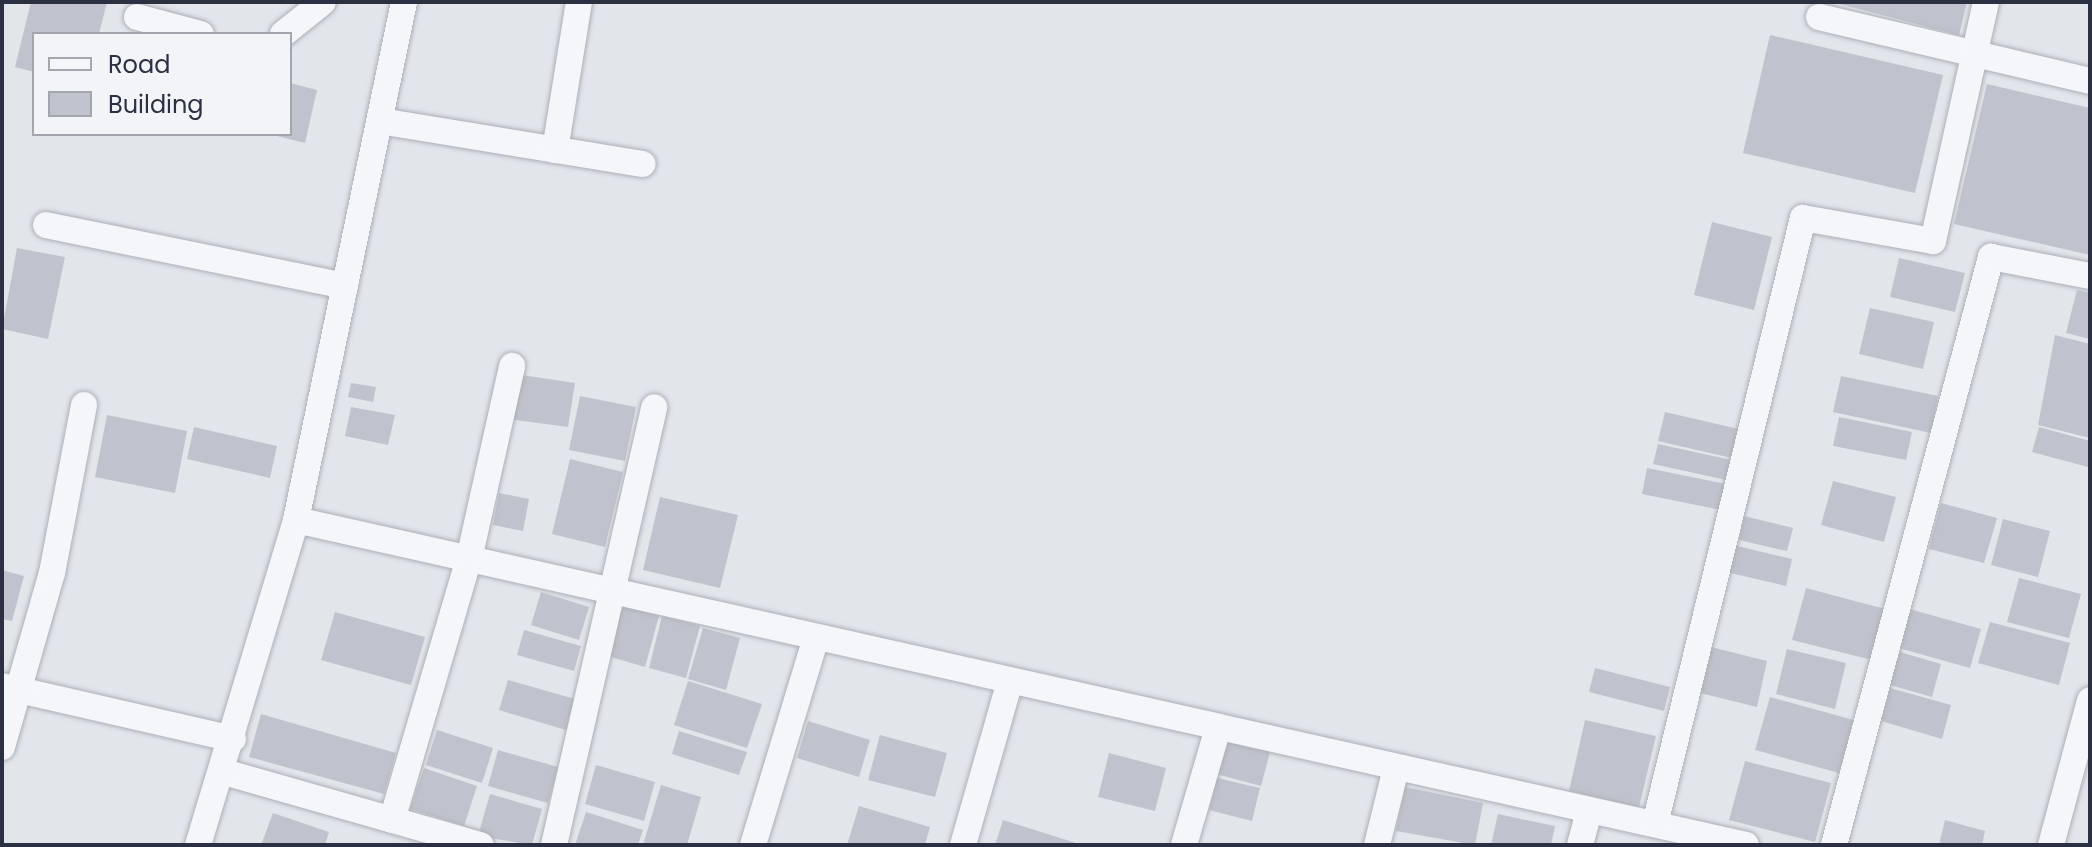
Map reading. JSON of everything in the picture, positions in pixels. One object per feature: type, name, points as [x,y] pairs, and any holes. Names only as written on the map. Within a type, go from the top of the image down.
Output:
[{"type":"street","points":[[286,32],[323,2]]},
{"type":"street","points":[[198,845],[224,772],[296,520],[404,2]]},
{"type":"street","points":[[555,150],[579,2]]},
{"type":"street","points":[[1655,824],[1803,218],[1933,241],[1986,2]]},
{"type":"street","points":[[137,17],[193,32]]},
{"type":"street","points":[[1819,17],[2090,81]]},
{"type":"street","points":[[380,121],[643,164]]},
{"type":"street","points":[[46,225],[345,286]]},
{"type":"street","points":[[1834,845],[1991,257],[2090,276]]},
{"type":"street","points":[[392,820],[469,559],[512,366]]},
{"type":"street","points":[[2,747],[11,688],[52,573],[84,405]]},
{"type":"street","points":[[554,845],[654,407]]},
{"type":"street","points":[[296,520],[1746,845]]},
{"type":"street","points":[[753,845],[816,637]]},
{"type":"street","points":[[963,845],[1010,681]]},
{"type":"street","points":[[11,688],[233,739]]},
{"type":"street","points":[[2051,845],[2090,700]]},
{"type":"street","points":[[1184,845],[1218,728]]},
{"type":"street","points":[[1377,845],[1396,768]]},
{"type":"street","points":[[224,772],[481,845]]},
{"type":"street","points":[[1580,845],[1589,811]]},
{"type":"building","points":[[31,2],[107,2],[100,32],[32,32],[32,71],[15,67]]},
{"type":"building","points":[[1832,2],[1967,2],[1959,35]]},
{"type":"building","points":[[1770,35],[1943,75],[1915,193],[1743,153]]},
{"type":"building","points":[[292,84],[317,90],[305,143],[277,136],[292,136]]},
{"type":"building","points":[[1987,84],[2090,108],[2090,255],[1954,224]]},
{"type":"building","points":[[1712,222],[1772,237],[1754,310],[1694,295]]},
{"type":"building","points":[[17,248],[65,257],[48,339],[2,329]]},
{"type":"building","points":[[1899,258],[1965,273],[1955,312],[1890,297]]},
{"type":"building","points":[[2077,290],[2090,293],[2090,339],[2066,333]]},
{"type":"building","points":[[1870,308],[1934,322],[1923,369],[1859,354]]},
{"type":"building","points":[[2055,335],[2090,344],[2090,438],[2038,425]]},
{"type":"building","points":[[515,374],[575,383],[568,427],[508,419]]},
{"type":"building","points":[[1841,376],[1938,396],[1931,433],[1833,412]]},
{"type":"building","points":[[351,383],[376,387],[373,402],[348,397]]},
{"type":"building","points":[[580,396],[636,407],[625,461],[569,450]]},
{"type":"building","points":[[351,407],[395,415],[388,445],[345,436]]},
{"type":"building","points":[[1665,412],[1743,430],[1736,459],[1658,441]]},
{"type":"building","points":[[107,415],[187,431],[175,493],[95,477]]},
{"type":"building","points":[[1839,417],[1912,432],[1906,460],[1833,446]]},
{"type":"building","points":[[194,427],[277,446],[270,478],[187,459]]},
{"type":"building","points":[[2039,427],[2090,441],[2088,467],[2032,452]]},
{"type":"building","points":[[1658,444],[1736,461],[1731,481],[1653,464]]},
{"type":"building","points":[[570,459],[623,472],[605,547],[552,534]]},
{"type":"building","points":[[1647,468],[1726,484],[1721,510],[1642,494]]},
{"type":"building","points":[[1833,481],[1896,497],[1884,542],[1821,525]]},
{"type":"building","points":[[499,493],[529,499],[523,531],[493,525]]},
{"type":"building","points":[[660,497],[738,515],[720,588],[643,570]]},
{"type":"building","points":[[1941,503],[1997,518],[1984,563],[1929,549]]},
{"type":"building","points":[[1744,516],[1793,528],[1787,551],[1739,540]]},
{"type":"building","points":[[2003,519],[2050,531],[2038,577],[1991,565]]},
{"type":"building","points":[[1733,545],[1792,559],[1786,586],[1726,572]]},
{"type":"building","points":[[2,570],[24,576],[12,621],[2,619]]},
{"type":"building","points":[[2019,578],[2081,594],[2069,638],[2007,622]]},
{"type":"building","points":[[1806,588],[1885,609],[1872,660],[1792,640]]},
{"type":"building","points":[[541,592],[589,607],[579,640],[531,625]]},
{"type":"building","points":[[618,605],[659,616],[645,667],[604,655]]},
{"type":"building","points":[[1906,608],[1981,629],[1970,668],[1895,647]]},
{"type":"building","points":[[335,612],[425,637],[411,685],[321,660]]},
{"type":"building","points":[[662,616],[700,626],[686,678],[649,668]]},
{"type":"building","points":[[1990,622],[2070,643],[2059,685],[1978,663]]},
{"type":"building","points":[[703,628],[740,638],[726,690],[688,679]]},
{"type":"building","points":[[524,630],[581,646],[574,671],[517,655]]},
{"type":"building","points":[[1703,645],[1767,661],[1757,707],[1692,691]]},
{"type":"building","points":[[1787,649],[1846,663],[1835,709],[1776,694]]},
{"type":"building","points":[[1893,650],[1941,664],[1932,697],[1883,683]]},
{"type":"building","points":[[1595,668],[1670,687],[1664,711],[1589,692]]},
{"type":"building","points":[[508,680],[575,699],[566,730],[499,710]]},
{"type":"building","points":[[688,681],[762,704],[747,748],[674,725]]},
{"type":"building","points":[[1890,688],[1951,705],[1942,739],[1881,721]]},
{"type":"building","points":[[1770,697],[1854,720],[1839,773],[1755,750]]},
{"type":"building","points":[[261,714],[396,753],[384,794],[249,757]]},
{"type":"building","points":[[1585,720],[1656,736],[1639,807],[1569,791]]},
{"type":"building","points":[[808,721],[870,740],[859,777],[797,758]]},
{"type":"building","points":[[437,730],[493,748],[482,783],[426,765]]},
{"type":"building","points":[[679,731],[747,752],[739,775],[672,754]]},
{"type":"building","points":[[880,735],[947,753],[935,797],[868,780]]},
{"type":"building","points":[[1224,741],[1270,752],[1261,786],[1216,774]]},
{"type":"building","points":[[498,750],[558,767],[548,803],[488,786]]},
{"type":"building","points":[[1109,753],[1166,768],[1155,811],[1098,797]]},
{"type":"building","points":[[1745,761],[1831,783],[1815,842],[1729,820]]},
{"type":"building","points":[[596,765],[655,782],[644,821],[585,804]]},
{"type":"building","points":[[424,768],[477,786],[464,826],[410,809]]},
{"type":"building","points":[[1217,778],[1260,788],[1252,821],[1209,810]]},
{"type":"building","points":[[661,785],[701,797],[687,845],[643,845]]},
{"type":"building","points":[[1405,787],[1483,803],[1475,845],[1396,831]]},
{"type":"building","points":[[490,794],[542,809],[532,845],[478,836]]},
{"type":"building","points":[[859,806],[930,827],[925,845],[847,845]]},
{"type":"building","points":[[586,812],[643,830],[638,845],[575,845]]},
{"type":"building","points":[[273,813],[329,832],[325,845],[261,845]]},
{"type":"building","points":[[1498,814],[1555,826],[1551,845],[1491,845]]},
{"type":"building","points":[[1003,820],[1079,844],[1079,845],[995,845]]},
{"type":"building","points":[[1945,820],[1985,831],[1982,845],[1939,845]]}]
